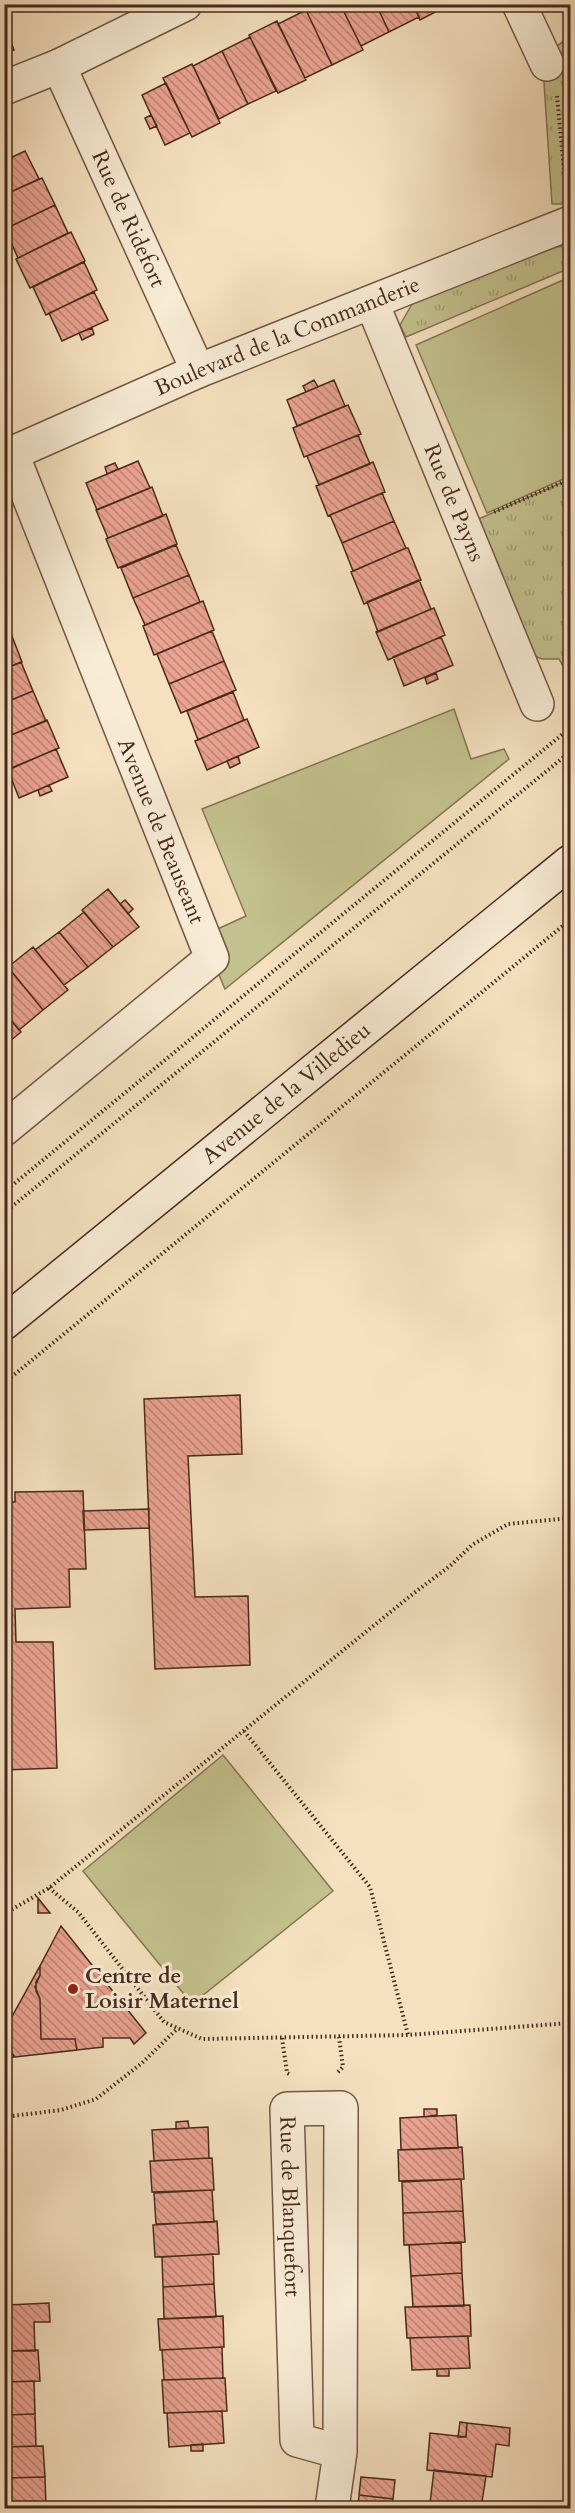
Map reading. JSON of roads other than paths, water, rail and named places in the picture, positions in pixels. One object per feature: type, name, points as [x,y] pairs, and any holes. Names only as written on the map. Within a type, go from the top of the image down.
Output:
[{"type":"street","points":[[4,88],[59,66],[185,4]]},
{"type":"street","points":[[519,4],[547,64]]},
{"type":"street","name":"Rue de Ridefort","points":[[59,66],[198,371]]},
{"type":"street","name":"Boulevard de la Commanderie","points":[[8,456],[198,371],[372,303],[568,207]]},
{"type":"street","name":"Rue de Payns","points":[[372,303],[537,704]]},
{"type":"street","name":"Avenue de Beauseant","points":[[4,1129],[212,958],[8,456]]},
{"type":"street","name":"Avenue de la Villedieu","points":[[4,1323],[570,862]]},
{"type":"street","name":"Rue de Blanquefort","points":[[332,2508],[340,2452],[341,2108],[287,2109],[297,2440],[340,2452]]},
{"type":"place","name":"Centre de Loisir Maternel","points":[[73,1989]]}]
